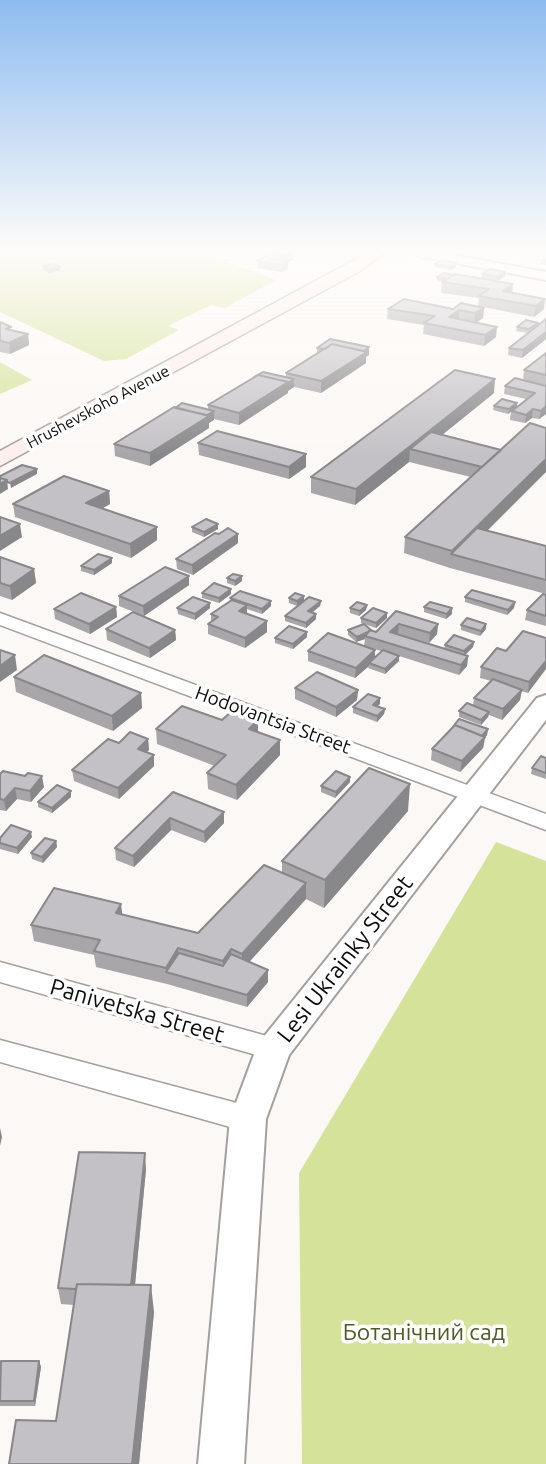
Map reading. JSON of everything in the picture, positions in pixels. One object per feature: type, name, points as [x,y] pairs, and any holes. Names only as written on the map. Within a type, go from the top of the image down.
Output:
[{"type":"main road","name":"Hrushevskoho Avenue","points":[[113,379],[225,320]]},
{"type":"main road","name":"Hrushevskoho Avenue","points":[[0,460],[258,320]]},
{"type":"street","name":"Hodovantsia Street","points":[[0,619],[546,822]]},
{"type":"street","name":"Lesi Ukrainky Street","points":[[221,1464],[248,1119],[274,1049],[546,703]]},
{"type":"street","name":"Panivetska Street","points":[[0,972],[274,1049]]},
{"type":"street","points":[[0,1051],[248,1119]]},
{"type":"green space","points":[[18,320],[180,320],[168,326],[179,330],[126,359],[104,361]]},
{"type":"green space","points":[[0,362],[32,380],[0,394]]},
{"type":"green space","name":"Ботанічний сад","points":[[496,842],[546,861],[546,1464],[302,1464],[299,1173]]},
{"type":"building","points":[[428,320],[465,320],[497,327],[485,335],[424,323]]},
{"type":"building","points":[[526,320],[538,323],[529,329],[517,327]]},
{"type":"building","points":[[546,320],[546,332],[523,350],[509,348]]},
{"type":"building","points":[[0,322],[11,327],[6,329],[28,334],[9,343],[0,341]]},
{"type":"building","points":[[330,339],[369,347],[364,351],[332,344],[325,349],[317,348]]},
{"type":"building","points":[[332,344],[367,352],[321,381],[286,373]]},
{"type":"building","points":[[546,353],[546,375],[524,370]]},
{"type":"building","points":[[455,370],[495,379],[356,489],[311,477]]},
{"type":"building","points":[[263,372],[294,379],[288,383],[258,375],[254,377]]},
{"type":"building","points":[[258,375],[288,382],[239,413],[208,405]]},
{"type":"building","points":[[515,378],[546,386],[546,406],[541,411],[533,409],[526,415],[512,411],[535,393],[505,386]]},
{"type":"building","points":[[502,399],[517,403],[509,409],[494,406]]},
{"type":"building","points":[[182,403],[214,411],[207,415],[175,408]]},
{"type":"building","points":[[174,407],[209,416],[150,453],[114,444]]},
{"type":"building","points":[[530,423],[546,428],[546,459],[452,551],[405,537]]},
{"type":"building","points":[[217,431],[306,454],[289,467],[198,443]]},
{"type":"building","points":[[431,432],[501,450],[482,467],[410,449]]},
{"type":"building","points":[[22,465],[37,469],[10,483],[0,478],[0,476]]},
{"type":"building","points":[[64,476],[109,491],[86,503],[157,527],[130,544],[13,504]]},
{"type":"building","points":[[0,517],[20,524],[0,536]]},
{"type":"building","points":[[206,519],[218,524],[204,532],[192,527]]},
{"type":"building","points":[[228,528],[238,534],[192,565],[176,559],[215,533],[219,534]]},
{"type":"building","points":[[477,528],[546,546],[546,580],[451,554]]},
{"type":"building","points":[[98,554],[112,558],[94,570],[81,566]]},
{"type":"building","points":[[0,557],[34,569],[10,586],[0,583]]},
{"type":"building","points":[[165,567],[189,576],[143,606],[119,596]]},
{"type":"building","points":[[233,574],[242,576],[235,581],[227,578]]},
{"type":"building","points":[[214,583],[231,589],[219,598],[202,593]]},
{"type":"building","points":[[472,590],[515,602],[508,610],[465,597]]},
{"type":"building","points":[[240,591],[271,601],[262,609],[230,598]]},
{"type":"building","points":[[81,593],[116,607],[89,624],[54,609]]},
{"type":"building","points":[[295,593],[304,596],[297,601],[289,598]]},
{"type":"building","points":[[543,594],[546,595],[546,616],[527,610]]},
{"type":"building","points":[[193,597],[210,603],[195,614],[177,608]]},
{"type":"building","points":[[309,597],[321,601],[308,611],[316,614],[306,623],[285,616]]},
{"type":"building","points":[[232,600],[247,605],[239,611],[267,621],[245,638],[208,624],[218,617],[211,614]]},
{"type":"building","points":[[357,602],[367,605],[360,611],[350,608]]},
{"type":"building","points":[[430,602],[452,608],[447,614],[424,607]]},
{"type":"building","points":[[373,608],[387,613],[376,623],[361,618]]},
{"type":"building","points":[[396,611],[438,624],[430,633],[399,624],[390,632],[468,656],[461,665],[365,636],[370,630],[376,632]]},
{"type":"building","points":[[133,612],[175,630],[149,648],[106,629]]},
{"type":"building","points":[[467,618],[486,624],[481,631],[461,625]]},
{"type":"building","points":[[364,624],[372,631],[357,637],[348,630]]},
{"type":"building","points":[[289,626],[307,632],[293,644],[275,638]]},
{"type":"building","points":[[523,631],[546,638],[546,661],[529,682],[481,667],[497,648],[506,651]]},
{"type":"building","points":[[328,633],[375,650],[356,668],[308,651]]},
{"type":"building","points":[[454,635],[474,642],[464,651],[445,645]]},
{"type":"building","points":[[0,650],[15,655],[0,666]]},
{"type":"building","points":[[383,650],[399,656],[385,669],[369,663]]},
{"type":"building","points":[[44,655],[141,693],[112,716],[14,677]]},
{"type":"building","points":[[317,672],[358,690],[336,707],[295,688]]},
{"type":"building","points":[[493,679],[522,690],[503,709],[474,698]]},
{"type":"building","points":[[368,694],[380,698],[373,705],[385,709],[377,716],[353,707]]},
{"type":"building","points":[[467,703],[489,712],[481,720],[459,711]]},
{"type":"building","points":[[182,706],[222,720],[232,711],[258,720],[249,729],[280,740],[236,785],[207,773],[226,755],[156,729]]},
{"type":"building","points":[[459,719],[488,729],[482,736],[455,725],[452,728]]},
{"type":"building","points":[[455,725],[485,737],[462,761],[432,749]]},
{"type":"building","points":[[130,732],[148,739],[138,749],[154,755],[118,788],[72,770],[108,739],[119,743]]},
{"type":"building","points":[[541,756],[546,758],[546,773],[532,768]]},
{"type":"building","points":[[369,768],[410,784],[325,880],[282,861]]},
{"type":"building","points":[[3,771],[25,776],[28,773],[42,776],[30,791],[15,788],[4,800],[0,799],[0,774]]},
{"type":"building","points":[[336,771],[350,777],[336,792],[321,786]]},
{"type":"building","points":[[57,785],[71,791],[52,808],[38,802]]},
{"type":"building","points":[[173,792],[224,812],[204,832],[170,818],[133,856],[115,848]]},
{"type":"building","points":[[11,825],[31,832],[17,848],[0,843],[0,838]]},
{"type":"building","points":[[45,838],[56,841],[42,857],[31,853]]},
{"type":"building","points":[[264,865],[306,883],[242,954],[231,949],[223,961],[178,948],[166,968],[94,951],[100,940],[31,925],[54,888],[121,904],[116,913],[198,933]]},
{"type":"building","points":[[179,953],[223,966],[231,954],[268,970],[247,995],[166,972]]},
{"type":"building","points":[[79,1152],[145,1153],[131,1285],[77,1284],[76,1289],[58,1288]]},
{"type":"building","points":[[77,1284],[151,1285],[132,1464],[9,1464],[16,1420],[56,1421]]},
{"type":"building","points":[[1,1361],[39,1361],[34,1401],[0,1401]]}]
